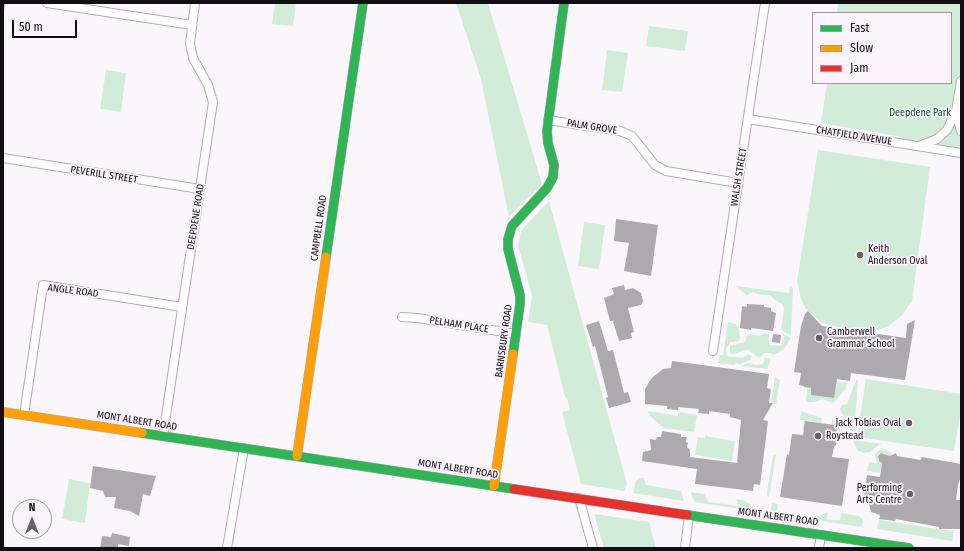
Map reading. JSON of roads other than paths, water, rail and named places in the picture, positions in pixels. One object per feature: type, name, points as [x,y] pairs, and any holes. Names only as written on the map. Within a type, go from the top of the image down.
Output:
[{"type":"street","points":[[46,3],[192,25]]},
{"type":"street","name":"DEEPDENE ROAD","points":[[163,436],[213,102],[208,85],[193,58],[190,44],[195,3]]},
{"type":"street","name":"CAMPBELL ROAD","points":[[296,456],[363,3]]},
{"type":"street","name":"BARNSBURY ROAD","points":[[494,486],[516,334],[520,295],[507,247],[508,236],[512,226],[547,188],[553,177],[554,168],[548,139],[548,120],[564,3]]},
{"type":"street","name":"WALSH STREET","points":[[713,351],[765,3]]},
{"type":"street","points":[[918,147],[937,139],[947,130],[956,111],[961,80]]},
{"type":"street","points":[[956,111],[961,131]]},
{"type":"street","name":"CHATFIELD AVENUE","points":[[748,119],[961,153]]},
{"type":"street","name":"PALM GROVE","points":[[548,120],[620,131],[632,136],[655,165],[666,171],[738,183]]},
{"type":"street","name":"PEVERILL STREET","points":[[5,159],[200,189]]},
{"type":"street","name":"ANGLE ROAD","points":[[24,415],[43,285],[182,307]]},
{"type":"street","name":"PELHAM PLACE","points":[[402,317],[418,318],[516,334]]},
{"type":"street","name":"MONT ALBERT ROAD","points":[[3,412],[909,548]]},
{"type":"street","points":[[227,548],[244,448]]},
{"type":"street","points":[[579,498],[594,548]]},
{"type":"street","points":[[684,548],[689,515]]},
{"type":"street","points":[[819,548],[821,535]]},
{"type":"tram line","points":[[3,14],[5,3]]},
{"type":"place","name":"Keith Anderson Oval","points":[[860,255]]},
{"type":"place","name":"Camberwell Grammar School","points":[[819,338]]},
{"type":"place","name":"Jack Tobias Oval","points":[[909,423]]},
{"type":"place","name":"Roystead","points":[[818,436]]},
{"type":"place","name":"Performing Arts Centre","points":[[910,494]]},
{"type":"park label","name":"Deepdene Park","points":[[920,113]]}]
